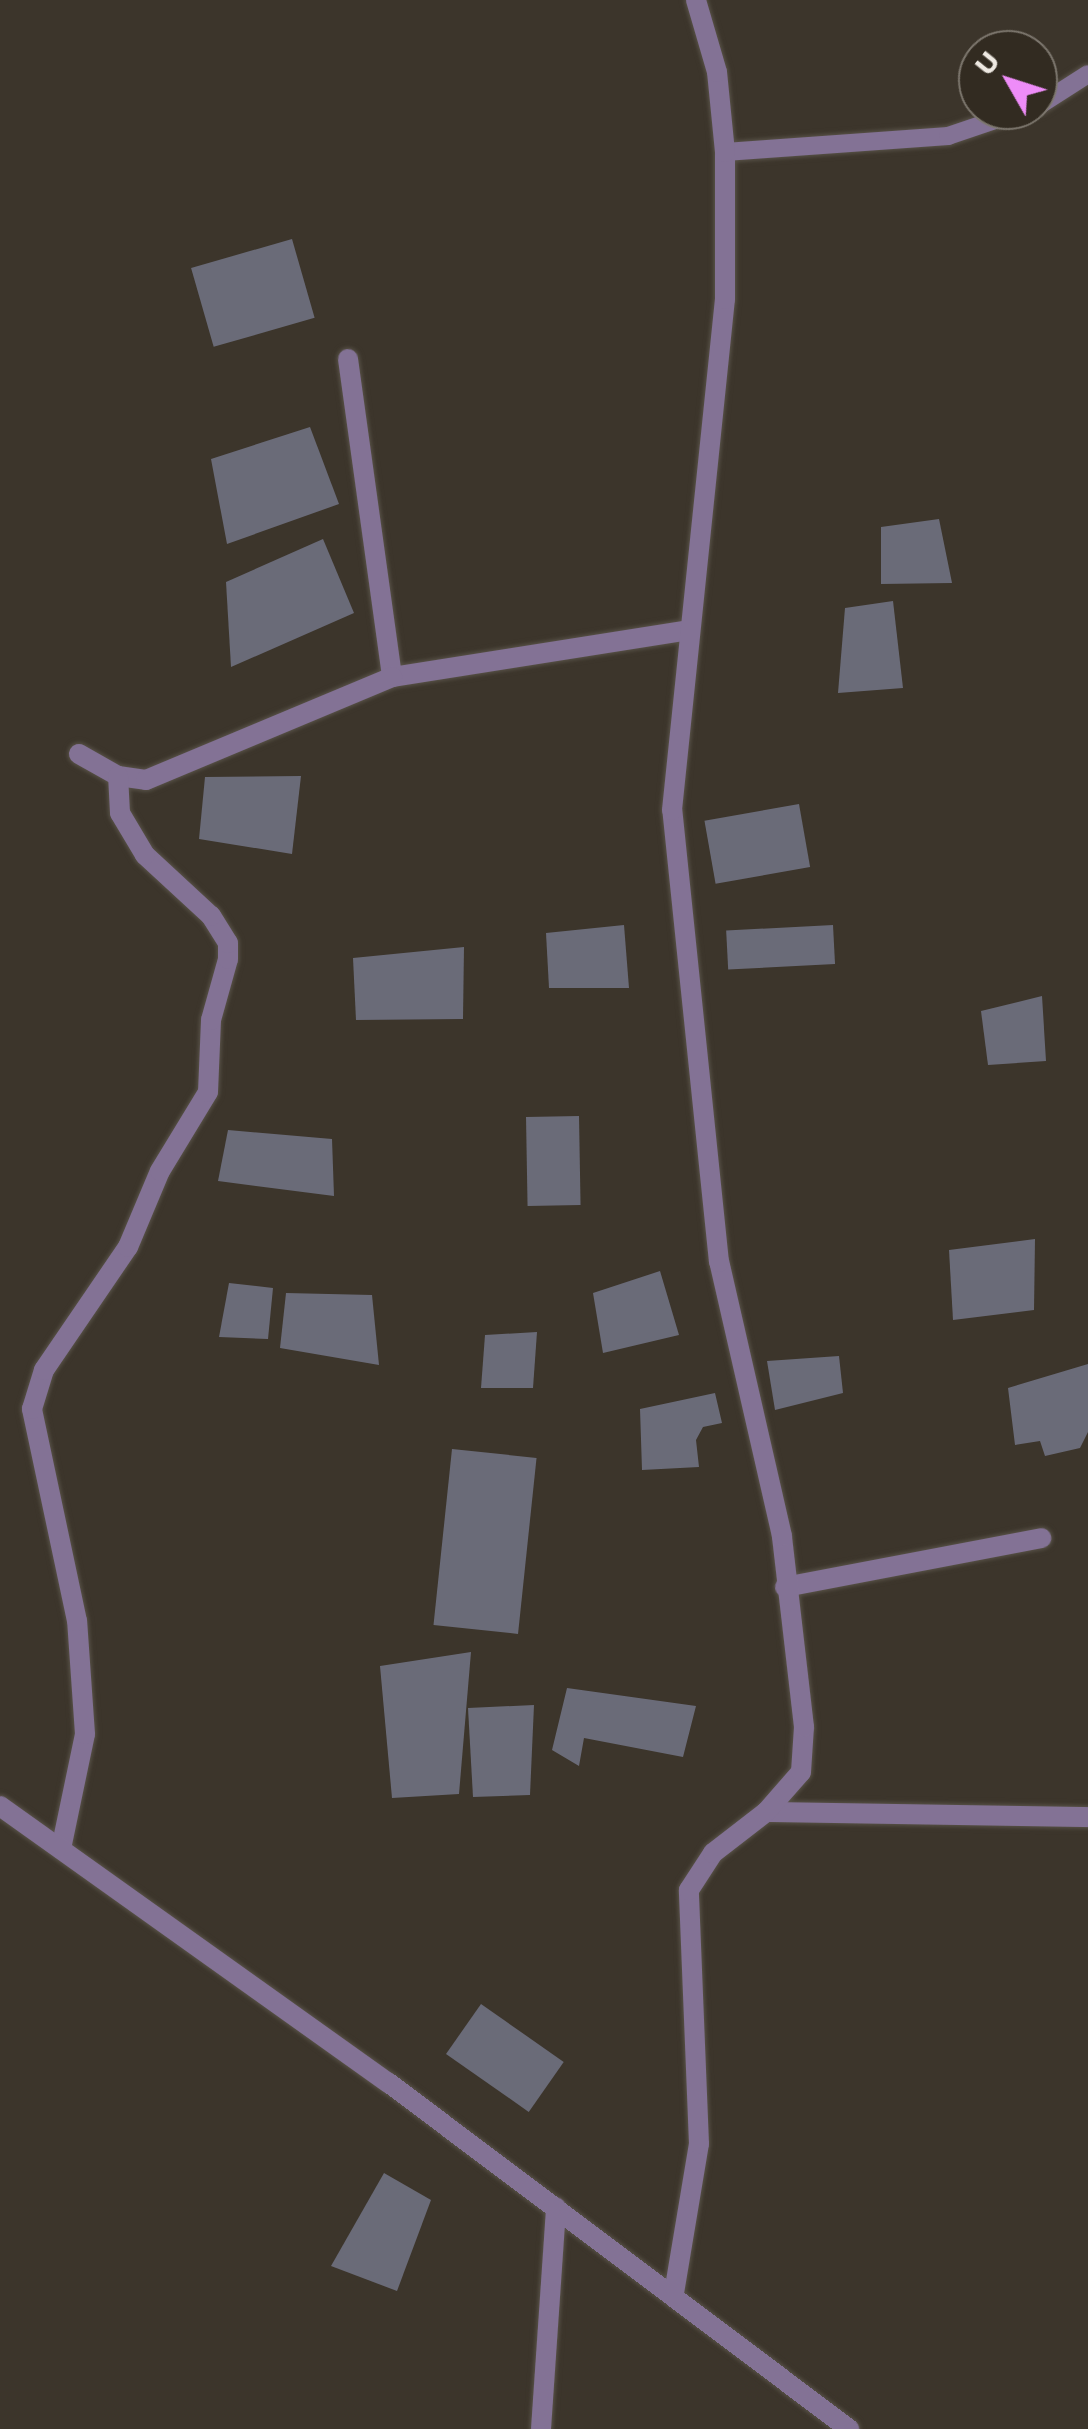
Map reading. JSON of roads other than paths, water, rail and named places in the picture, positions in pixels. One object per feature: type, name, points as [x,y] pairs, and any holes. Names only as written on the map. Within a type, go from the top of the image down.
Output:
[{"type":"street","points":[[674,2293],[699,2144],[690,1890],[713,1852],[766,1812],[800,1772],[804,1727],[782,1536],[719,1262],[701,1128],[672,810],[688,630],[712,464],[725,298],[725,152],[716,72],[696,0]]},
{"type":"street","points":[[348,359],[392,677]]},
{"type":"street","points":[[78,754],[118,776],[146,780],[392,677],[688,630]]},
{"type":"street","points":[[60,1849],[85,1734],[77,1621],[32,1408],[44,1370],[128,1247],[160,1171],[208,1092],[210,1020],[228,959],[228,943],[210,916],[145,855],[120,812],[118,776]]},
{"type":"street","points":[[785,1588],[1040,1538]]},
{"type":"street","points":[[0,1806],[674,2293],[849,2429]]},
{"type":"street","points":[[766,1812],[1088,1816]]},
{"type":"street","points":[[541,2429],[556,2208]]},
{"type":"lane","points":[[1058,93],[1088,74]]},
{"type":"lane","points":[[725,152],[948,136],[966,130]]}]
